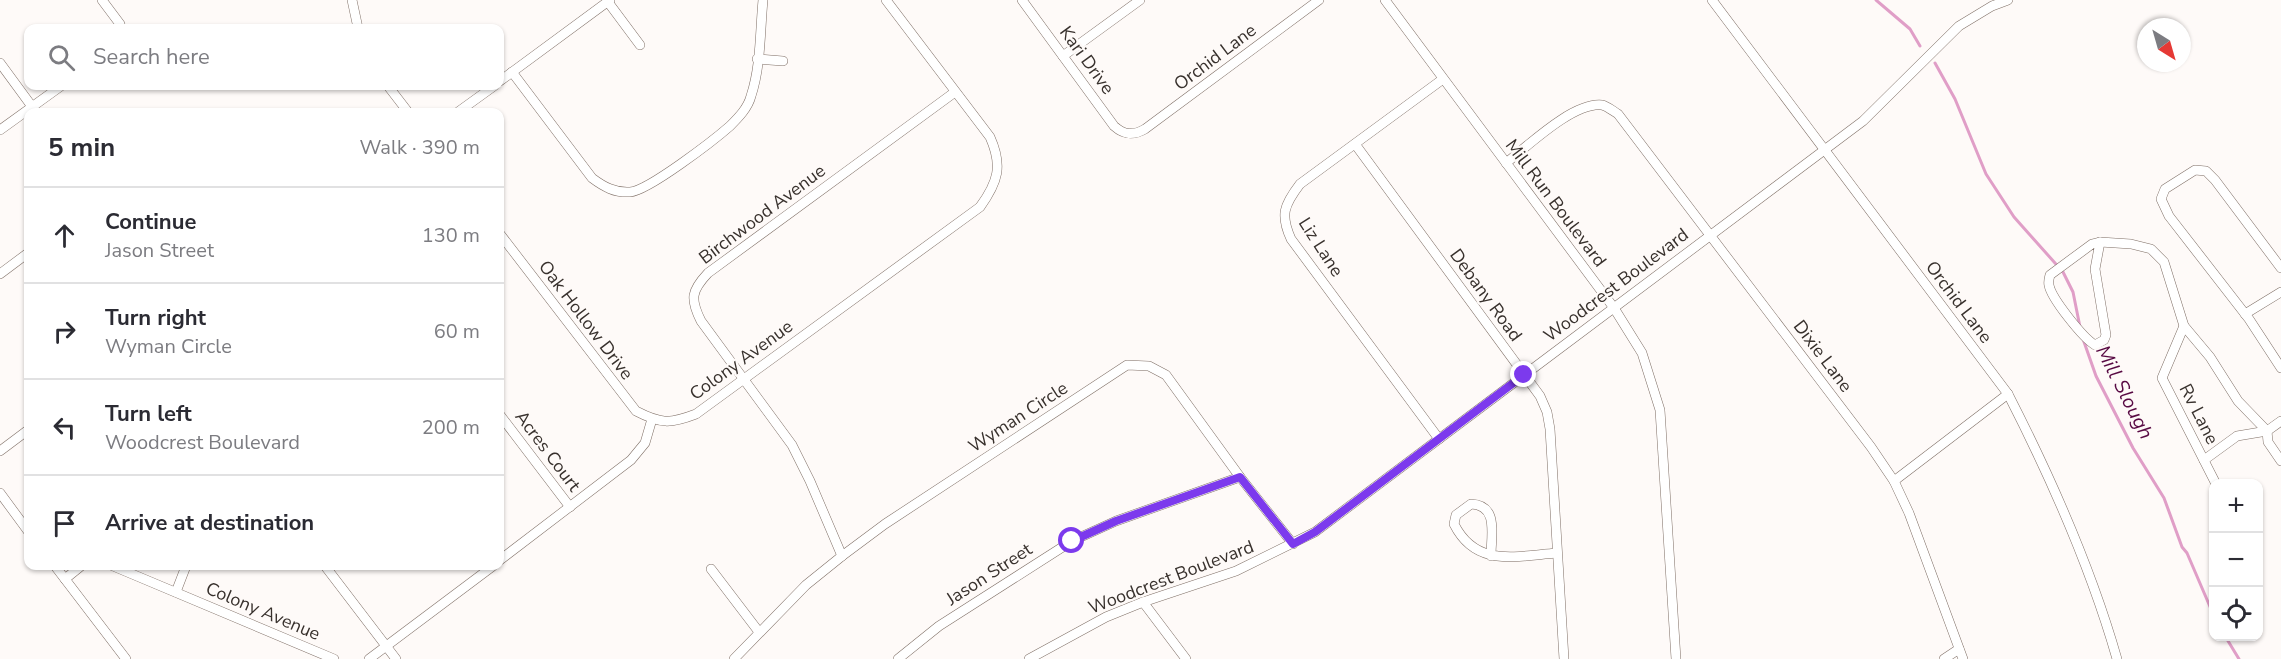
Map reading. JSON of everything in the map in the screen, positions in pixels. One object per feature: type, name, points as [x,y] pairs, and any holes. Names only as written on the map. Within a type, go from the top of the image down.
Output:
[{"type":"street","points":[[102,0],[120,24]]},
{"type":"street","points":[[352,0],[357,24]]},
{"type":"street","points":[[512,72],[592,178],[604,187],[616,191],[632,192],[648,186],[742,114],[751,98],[763,0]]},
{"type":"street","points":[[886,0],[955,92]]},
{"type":"street","name":"Kari Drive","points":[[1022,0],[1114,126],[1129,134]]},
{"type":"street","points":[[1063,56],[1140,0]]},
{"type":"street","name":"Orchid Lane","points":[[1129,134],[1137,134],[1319,0]]},
{"type":"street","name":"Mill Run Boulevard","points":[[1385,0],[1614,308],[1642,353],[1660,410],[1676,659]]},
{"type":"street","name":"Orchid Lane","points":[[1712,0],[2008,394],[2029,434],[2072,534],[2117,659]]},
{"type":"street","name":"Woodcrest Boulevard","points":[[1029,659],[1096,622],[1143,602],[1236,571],[1315,532],[1879,106],[1959,26],[1992,6],[2008,0]]},
{"type":"street","points":[[504,78],[609,1],[640,45]]},
{"type":"street","points":[[757,59],[783,61]]},
{"type":"street","points":[[0,63],[33,108]]},
{"type":"street","name":"Liz Lane","points":[[1439,439],[1292,239],[1284,224],[1284,213],[1289,198],[1300,184],[1443,79]]},
{"type":"street","points":[[36,108],[56,90]]},
{"type":"street","points":[[391,90],[405,108]]},
{"type":"street","points":[[464,108],[488,90]]},
{"type":"street","name":"Colony Avenue","points":[[652,419],[676,422],[696,414],[980,207],[992,190],[998,170],[996,150],[990,137],[955,92]]},
{"type":"street","name":"Birchwood Avenue","points":[[842,556],[792,445],[701,321],[694,306],[694,293],[697,285],[708,273],[955,92]]},
{"type":"street","name":"Dixie Lane","points":[[1506,163],[1572,112],[1587,106],[1603,105],[1618,114],[1711,234],[1894,481],[1909,513],[1961,654]]},
{"type":"street","points":[[0,130],[24,116]]},
{"type":"street","name":"Debany Road","points":[[1355,144],[1540,396],[1547,412],[1550,429],[1564,659]]},
{"type":"street","points":[[2281,268],[2206,171],[2195,170],[2165,189],[2162,200],[2169,216],[2245,314],[2281,368]]},
{"type":"street","name":"Oak Hollow Drive","points":[[504,239],[625,399],[636,411],[652,419]]},
{"type":"street","points":[[2100,242],[2095,269],[2106,335],[2100,344],[2095,345],[2090,341],[2056,299],[2049,285],[2050,275],[2092,244],[2100,242],[2131,244],[2151,249],[2164,262],[2184,326],[2210,357],[2238,401],[2268,430],[2268,441],[2281,461]]},
{"type":"street","points":[[0,274],[24,256]]},
{"type":"street","points":[[2245,314],[2281,292]]},
{"type":"street","name":"Rv Lane","points":[[2184,326],[2162,378],[2214,479]]},
{"type":"street","name":"Wyman Circle","points":[[734,659],[806,585],[842,556],[885,524],[1127,365],[1149,366],[1166,375],[1240,477],[1293,544]]},
{"type":"street","points":[[1894,481],[2008,394]]},
{"type":"street","points":[[504,558],[632,460],[645,443],[652,419]]},
{"type":"street","name":"Acres Court","points":[[504,420],[570,507]]},
{"type":"street","points":[[2204,460],[2237,436],[2268,430],[2281,421]]},
{"type":"street","points":[[0,452],[24,433]]},
{"type":"street","name":"Jason Street","points":[[897,659],[939,626],[1072,541],[1116,521],[1240,477]]},
{"type":"street","points":[[0,493],[24,526]]},
{"type":"street","points":[[1491,556],[1492,520],[1488,510],[1481,504],[1471,504],[1456,515],[1454,524],[1468,544],[1477,551],[1491,556],[1504,557],[1557,554]]},
{"type":"street","points":[[711,569],[759,632]]},
{"type":"street","points":[[58,570],[126,659]]},
{"type":"street","points":[[65,579],[76,570]]},
{"type":"street","name":"Colony Avenue","points":[[123,570],[334,659]]},
{"type":"street","points":[[176,592],[184,570]]},
{"type":"street","points":[[328,570],[396,659]]},
{"type":"street","points":[[369,659],[488,570]]},
{"type":"street","points":[[1143,602],[1186,659]]},
{"type":"street","points":[[1944,659],[1961,654]]},
{"type":"waterway","name":"Mill Slough","points":[[1876,0],[1910,29],[1920,46]]},
{"type":"waterway","name":"Mill Slough","points":[[1935,63],[1955,99],[1986,174],[2014,217],[2063,272],[2073,292],[2080,327]]},
{"type":"waterway","name":"Mill Slough","points":[[2083,339],[2096,376],[2133,448],[2164,498],[2182,547],[2187,553],[2209,604]]},
{"type":"waterway","name":"Mill Slough","points":[[2228,641],[2239,659]]},
{"type":"route","points":[[1072,541],[1116,521],[1240,477],[1293,544],[1315,532],[1524,375]]}]
